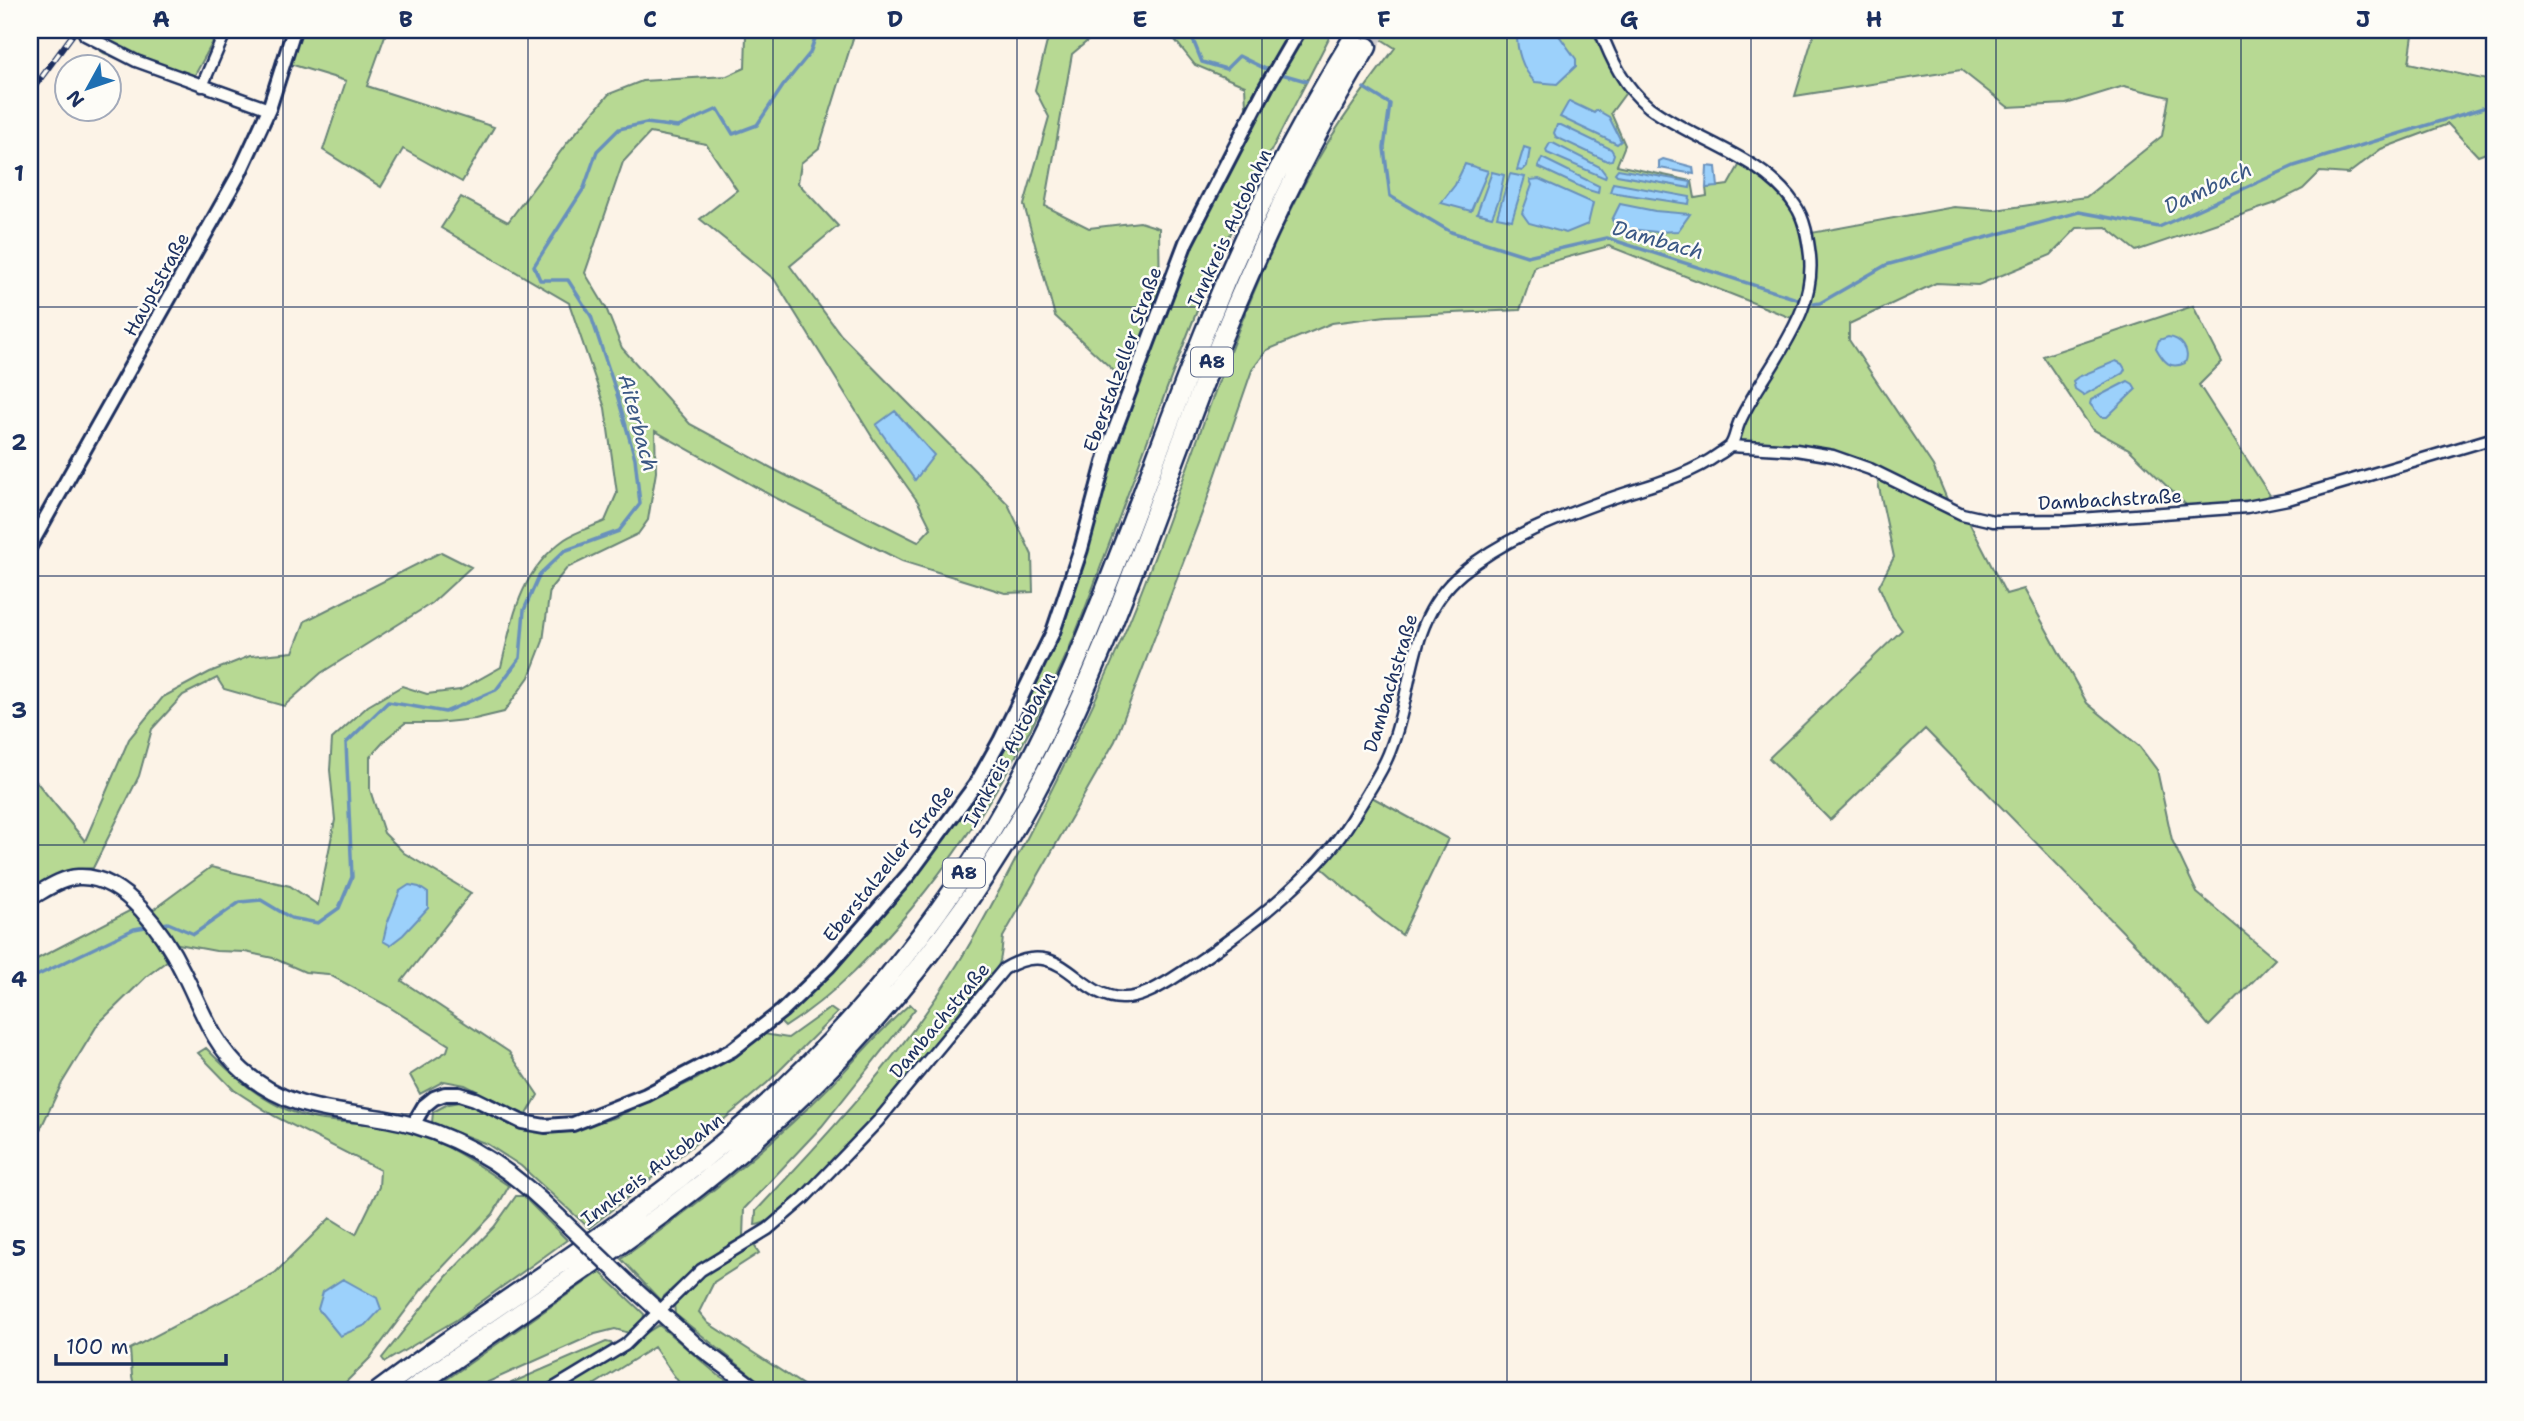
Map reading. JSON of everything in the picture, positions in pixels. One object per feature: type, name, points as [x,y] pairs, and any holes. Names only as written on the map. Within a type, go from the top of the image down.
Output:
[{"type":"highway","name":"Innkreis Autobahn","points":[[379,1391],[628,1216],[736,1132],[813,1060],[853,1017],[932,920],[1005,808],[1056,710],[1105,596],[1185,382],[1236,256],[1302,123],[1360,42],[1249,273],[1206,378],[1119,609],[1068,727],[1034,794],[988,872],[929,954],[857,1041],[769,1127],[676,1204],[410,1391]]},
{"type":"main road","points":[[30,898],[64,881],[88,877],[100,879],[121,890],[158,932],[183,972],[215,1038],[242,1070],[258,1083],[310,1108],[413,1125],[487,1157],[528,1187],[659,1313],[706,1353],[758,1391]]},
{"type":"street","points":[[202,86],[226,30]]},
{"type":"street","name":"Hauptstraße","points":[[30,547],[233,185],[269,109],[294,30]]},
{"type":"street","name":"Eberstalzeller Straße","points":[[413,1125],[424,1106],[445,1094],[459,1094],[475,1099],[522,1122],[545,1126],[573,1124],[671,1082],[732,1051],[782,1011],[828,967],[910,873],[976,784],[1053,632],[1081,549],[1108,448],[1186,242],[1266,87],[1299,30]]},
{"type":"street","points":[[1600,30],[1616,68],[1649,106],[1705,141],[1759,169],[1783,190],[1797,207],[1805,228],[1811,258],[1806,304],[1794,330],[1740,422],[1731,446]]},
{"type":"street","points":[[85,35],[125,57],[269,109]]},
{"type":"street","name":"Dambachstraße","points":[[549,1391],[625,1345],[701,1270],[768,1229],[825,1179],[878,1121],[1004,969],[1023,959],[1043,959],[1066,969],[1108,995],[1119,999],[1139,995],[1171,979],[1242,930],[1299,880],[1340,837],[1383,767],[1398,730],[1413,655],[1424,621],[1440,595],[1468,568],[1504,545],[1553,521],[1622,494],[1693,471],[1731,446],[1796,450],[1833,456],[1870,469],[1962,514],[1993,521],[2064,520],[2247,507],[2288,499],[2494,438]]},
{"type":"green space","points":[[81,30],[199,30],[215,38],[189,86],[122,60],[122,52],[102,52],[77,35]]},
{"type":"green space","points":[[296,30],[387,30],[367,86],[494,127],[462,182],[403,149],[381,187],[323,150],[346,81],[290,64]]},
{"type":"green space","points":[[741,30],[889,30],[855,32],[819,148],[801,163],[798,183],[838,226],[790,266],[841,335],[1008,504],[1032,555],[1033,592],[1005,593],[902,561],[772,496],[655,431],[656,472],[648,520],[638,534],[567,568],[550,589],[543,641],[529,677],[504,712],[475,719],[405,723],[370,757],[370,790],[384,833],[404,853],[471,893],[402,981],[509,1052],[538,1095],[526,1116],[465,1085],[444,1081],[420,1094],[410,1075],[447,1051],[449,1045],[386,1005],[328,974],[305,972],[273,958],[245,952],[216,951],[173,943],[150,912],[211,867],[290,886],[318,905],[335,820],[330,770],[332,739],[368,706],[402,686],[427,694],[460,690],[501,667],[521,596],[538,565],[565,539],[605,521],[617,493],[605,408],[569,303],[441,228],[461,197],[508,222],[567,143],[609,94],[642,81],[727,76],[745,68],[746,35]],"holes":[[[650,133],[706,144],[737,190],[700,219],[774,279],[874,440],[918,502],[931,528],[918,542],[690,424],[622,348],[606,308],[585,273],[623,162]]]},
{"type":"green space","points":[[1050,30],[1128,30],[1097,33],[1072,54],[1045,206],[1089,228],[1140,222],[1159,228],[1160,299],[1128,377],[1115,372],[1055,316],[1024,205],[1049,117],[1035,90]]},
{"type":"green space","points":[[1167,30],[1291,30],[1246,106],[1245,86],[1195,65]]},
{"type":"green space","points":[[1303,30],[1333,30],[1264,164],[1216,266],[1176,364],[1076,633],[1033,724],[977,820],[911,909],[852,973],[785,1027],[778,1020],[823,979],[885,913],[952,828],[1009,735],[1056,638],[1075,587],[1128,406],[1166,306],[1226,174],[1273,91]]},
{"type":"green space","points":[[1367,30],[1606,30],[1614,52],[1633,83],[1611,113],[1625,145],[1617,165],[1692,181],[1695,198],[1707,196],[1706,188],[1728,185],[1745,155],[1791,190],[1812,233],[1954,207],[1995,210],[2086,197],[2162,136],[2169,97],[2124,86],[2066,104],[2008,107],[1961,70],[1795,96],[1815,30],[2432,30],[2431,36],[2413,35],[2409,63],[2491,81],[2494,79],[2494,150],[2478,156],[2448,124],[2381,149],[2348,174],[2320,172],[2303,189],[2273,204],[2136,251],[2106,227],[2077,228],[2051,255],[1978,285],[1936,283],[1849,324],[1849,340],[1933,466],[1949,504],[1854,460],[1800,445],[1726,442],[1794,319],[1609,246],[1535,266],[1520,310],[1386,316],[1332,323],[1267,350],[1252,370],[1207,500],[1115,741],[1003,937],[997,968],[898,1089],[832,1164],[775,1217],[755,1225],[756,1211],[860,1097],[931,1005],[982,923],[1043,807],[1119,647],[1224,367],[1267,261],[1318,159],[1395,48]]},
{"type":"green space","points":[[2193,306],[2222,362],[2199,385],[2271,497],[2257,508],[2252,501],[2190,509],[2129,449],[2092,429],[2043,356]]},
{"type":"green space","points":[[1877,478],[1969,522],[2006,594],[2024,589],[2087,703],[2139,746],[2157,770],[2172,840],[2197,893],[2275,959],[2209,1026],[2170,980],[1925,729],[1830,820],[1769,758],[1902,630],[1892,616],[1879,586],[1894,557]]},
{"type":"green space","points":[[441,552],[471,567],[432,603],[321,673],[284,706],[224,689],[217,678],[183,695],[152,729],[139,776],[93,868],[69,870],[30,890],[30,774],[85,841],[129,739],[163,697],[210,672],[250,656],[293,652],[305,621]]},
{"type":"green space","points":[[1370,796],[1448,839],[1402,935],[1322,868]]},
{"type":"green space","points":[[133,909],[154,937],[167,961],[147,976],[98,1024],[62,1083],[39,1132],[30,1135],[30,957],[35,960]]},
{"type":"green space","points":[[910,1004],[915,1009],[822,1126],[744,1209],[743,1237],[699,1266],[660,1300],[621,1259],[754,1157],[828,1088]]},
{"type":"green space","points":[[830,1008],[837,1013],[767,1083],[589,1228],[521,1166],[487,1144],[432,1123],[433,1112],[448,1104],[471,1100],[519,1127],[561,1132],[614,1118],[697,1079],[764,1034],[788,1038]]},
{"type":"green space","points":[[206,1048],[243,1083],[284,1109],[317,1119],[407,1130],[460,1154],[509,1186],[493,1214],[422,1289],[370,1358],[337,1391],[135,1391],[130,1349],[275,1273],[330,1218],[356,1234],[379,1187],[380,1170],[274,1116],[234,1090],[198,1053]]},
{"type":"green space","points":[[516,1196],[523,1196],[567,1240],[456,1320],[385,1362],[382,1358],[447,1276],[494,1227]]},
{"type":"green space","points":[[752,1242],[759,1253],[714,1282],[699,1312],[708,1323],[812,1391],[770,1390],[675,1314],[674,1304],[708,1270]]},
{"type":"green space","points":[[600,1272],[644,1314],[643,1321],[633,1334],[615,1329],[595,1334],[468,1391],[430,1391]]},
{"type":"green space","points":[[659,1325],[718,1375],[745,1391],[689,1391],[680,1384],[654,1347],[584,1391],[554,1391]]},
{"type":"green space","points":[[606,1342],[611,1343],[612,1347],[539,1391],[493,1391]]},
{"type":"water","points":[[1517,30],[1555,30],[1576,59],[1576,66],[1557,84],[1535,82],[1521,58]]},
{"type":"water","points":[[1569,101],[1609,117],[1621,141],[1617,144],[1560,117]]},
{"type":"water","points":[[1557,125],[1611,149],[1614,154],[1612,160],[1607,161],[1556,137],[1554,133]]},
{"type":"water","points":[[1550,143],[1600,167],[1606,175],[1605,178],[1547,153]]},
{"type":"water","points":[[1524,147],[1530,149],[1527,166],[1522,171],[1517,170]]},
{"type":"water","points":[[1542,158],[1599,186],[1598,193],[1538,167]]},
{"type":"water","points":[[1663,159],[1693,167],[1694,174],[1659,168],[1659,161]]},
{"type":"water","points":[[1465,164],[1488,171],[1471,211],[1441,203],[1455,185]]},
{"type":"water","points":[[1707,166],[1716,167],[1718,187],[1706,188]]},
{"type":"water","points":[[1618,169],[1691,182],[1690,188],[1617,175],[1615,173]]},
{"type":"water","points":[[1492,172],[1504,175],[1492,217],[1477,213]]},
{"type":"water","points":[[1510,174],[1525,177],[1512,220],[1497,217]]},
{"type":"water","points":[[1539,179],[1593,203],[1588,224],[1566,233],[1529,223],[1522,213],[1532,185],[1530,180]]},
{"type":"water","points":[[1613,183],[1690,197],[1689,204],[1610,192]]},
{"type":"water","points":[[1620,204],[1690,214],[1678,231],[1617,228],[1612,220]]},
{"type":"water","points":[[2168,337],[2184,346],[2187,354],[2185,363],[2171,365],[2159,353],[2156,348],[2159,340]]},
{"type":"water","points":[[2116,361],[2125,369],[2123,373],[2084,395],[2075,389],[2073,381],[2078,377]]},
{"type":"water","points":[[2128,381],[2136,389],[2107,417],[2101,417],[2090,404],[2091,400]]},
{"type":"water","points":[[895,411],[934,455],[915,480],[876,425]]},
{"type":"water","points":[[409,885],[428,893],[428,908],[390,945],[383,941],[387,924],[400,891]]},
{"type":"water","points":[[343,1279],[377,1298],[381,1309],[366,1325],[340,1336],[318,1309],[323,1292]]},
{"type":"waterway","name":"Aiterbach","points":[[158,925],[168,923],[194,934],[240,902],[261,900],[291,918],[318,923],[339,908],[352,877],[346,743],[388,702],[445,712],[496,690],[520,658],[524,610],[540,574],[564,551],[619,531],[640,504],[635,458],[591,316],[568,280],[540,280],[534,266],[584,188],[597,151],[619,129],[646,123],[678,127],[718,109],[733,134],[757,125],[783,86],[810,53],[818,30]]},
{"type":"waterway","name":"Dambach","points":[[1189,30],[1202,62],[1226,69],[1239,56],[1270,71]]},
{"type":"waterway","name":"Dambach","points":[[1278,73],[1306,81]]},
{"type":"waterway","name":"Dambach","points":[[1364,88],[1390,104],[1384,148],[1390,196],[1451,232],[1527,256],[1607,238],[1800,300]]},
{"type":"waterway","name":"Dambach","points":[[1814,304],[1886,265],[2079,212],[2159,227],[2294,166],[2494,103]]},
{"type":"waterway","name":"Aiterbach","points":[[30,979],[134,929],[151,926]]},
{"type":"tunnel","points":[[1367,47],[1378,30]]},
{"type":"railway","points":[[30,93],[76,30]]}]
